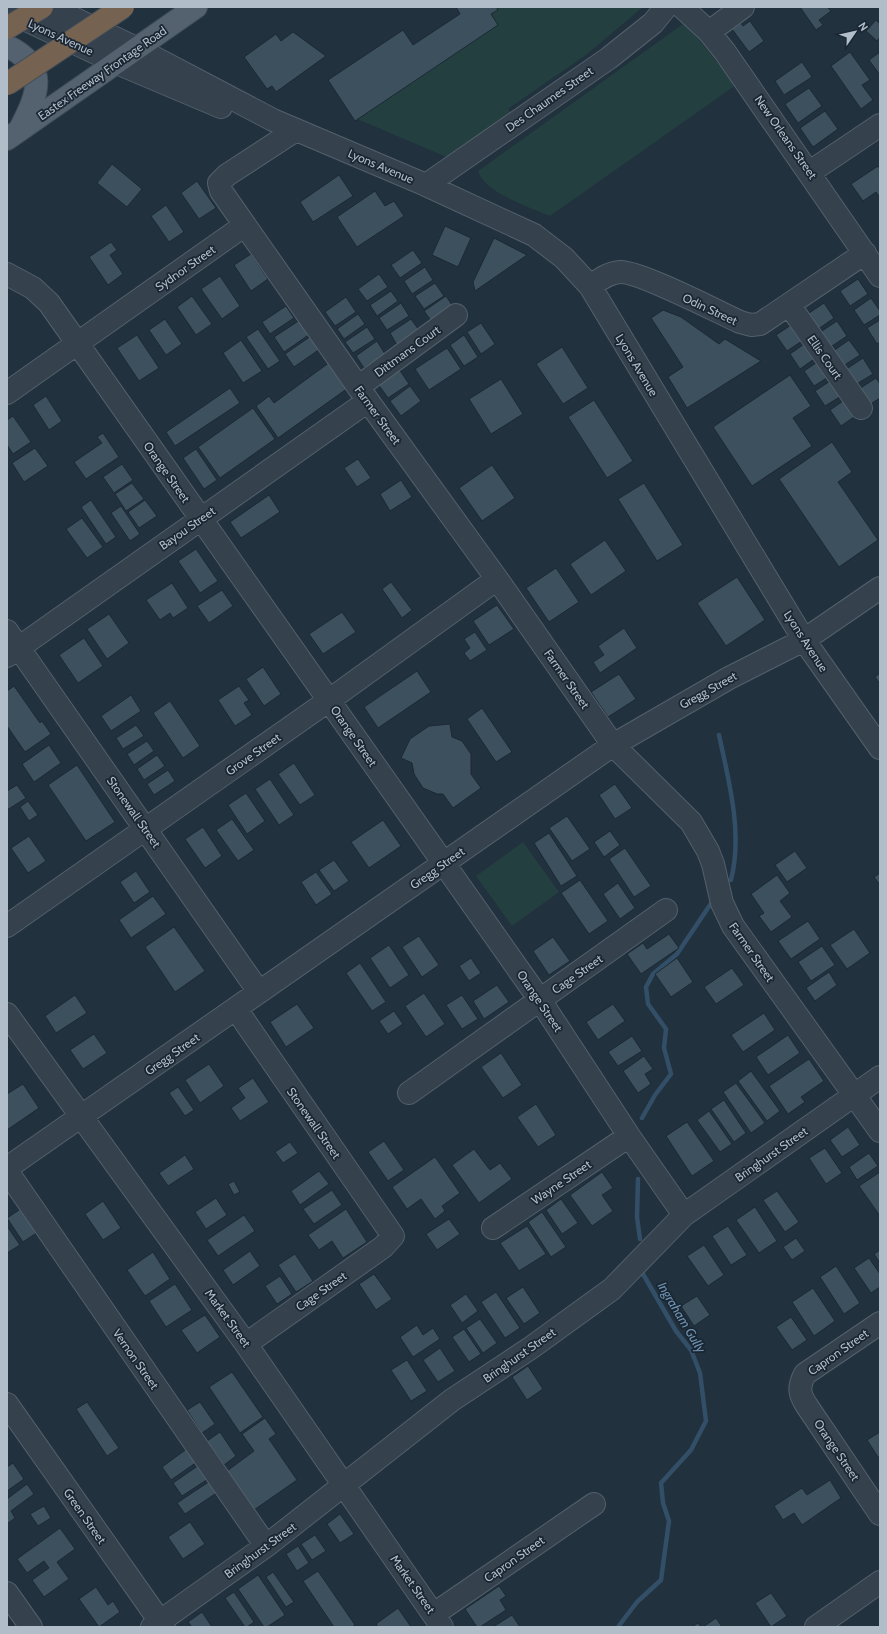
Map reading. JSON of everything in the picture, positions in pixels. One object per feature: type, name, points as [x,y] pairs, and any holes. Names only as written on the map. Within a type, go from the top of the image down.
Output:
[{"type":"highway","points":[[7,28],[42,7]]},
{"type":"highway","points":[[7,84],[123,7]]},
{"type":"main road","name":"Eastex Freeway Frontage Road","points":[[13,134],[138,49],[196,7]]},
{"type":"main road","points":[[7,46],[16,50],[29,62],[36,73],[37,80],[32,107],[13,134]]},
{"type":"street","name":"Lyons Avenue","points":[[50,7],[138,49],[273,120],[426,184],[534,235],[564,258],[590,286],[804,640],[880,748]]},
{"type":"street","name":"Des Chaumes Street","points":[[426,184],[609,58],[653,23],[666,7]]},
{"type":"street","name":"New Orleans Street","points":[[682,7],[709,32],[750,86],[880,276]]},
{"type":"street","points":[[709,32],[743,7]]},
{"type":"street","name":"Lyons Avenue","points":[[7,11],[117,63],[236,114],[273,120]]},
{"type":"street","points":[[810,172],[880,125]]},
{"type":"street","points":[[245,225],[220,191],[219,183],[227,175],[296,130]]},
{"type":"street","name":"Sydnor Street","points":[[7,393],[245,225]]},
{"type":"street","name":"Farmer Street","points":[[245,225],[363,394],[497,579],[613,746],[691,822],[708,851],[713,864],[722,903],[733,926],[880,1131]]},
{"type":"street","name":"Odin Street","points":[[590,286],[604,276],[621,272],[642,277],[740,322],[752,325],[760,324],[790,306],[865,253]]},
{"type":"street","name":"Orange Street","points":[[7,274],[33,288],[49,303],[540,1000],[629,1136],[684,1215]]},
{"type":"street","name":"Ellis Court","points":[[790,306],[861,408]]},
{"type":"street","name":"Dittmans Court","points":[[363,394],[456,315]]},
{"type":"street","name":"Bayou Street","points":[[11,645],[200,519],[363,394]]},
{"type":"street","name":"Grove Street","points":[[7,926],[497,579]]},
{"type":"street","name":"Gregg Street","points":[[7,1170],[236,1010],[259,992],[613,746],[729,678],[804,640],[880,588]]},
{"type":"street","name":"Stonewall Street","points":[[11,645],[146,829],[259,992]]},
{"type":"street","name":"Cage Street","points":[[408,1093],[666,910]]},
{"type":"street","name":"Stonewall Street","points":[[236,1010],[393,1236]]},
{"type":"street","name":"Market Street","points":[[7,1014],[246,1344],[438,1621]]},
{"type":"street","name":"Bringhurst Street","points":[[159,1625],[344,1487],[452,1400],[532,1347],[612,1289],[684,1215],[880,1077]]},
{"type":"street","name":"Wayne Street","points":[[494,1228],[629,1136]]},
{"type":"street","name":"Vernon Street","points":[[7,1170],[266,1546]]},
{"type":"street","name":"Cage Street","points":[[246,1344],[383,1247],[393,1236]]},
{"type":"street","name":"Capron Street","points":[[800,1384],[805,1374],[880,1323]]},
{"type":"street","name":"Orange Street","points":[[800,1384],[800,1395],[880,1514]]},
{"type":"street","name":"Green Street","points":[[7,1404],[159,1625]]},
{"type":"street","name":"Capron Street","points":[[438,1621],[594,1504]]},
{"type":"street","points":[[816,1627],[880,1582]]},
{"type":"street","points":[[7,1593],[31,1627]]},
{"type":"green space","points":[[496,7],[643,7],[586,55],[508,109],[513,115],[449,158],[357,119],[498,25],[491,14],[498,10]]},
{"type":"green space","points":[[683,24],[695,35],[736,85],[550,216],[520,204],[498,192],[482,179],[478,171]]},
{"type":"green space","points":[[523,842],[559,892],[512,926],[476,876]]},
{"type":"building","points":[[456,7],[496,7],[498,10],[491,14],[498,25],[355,121],[328,80],[403,30],[413,45],[460,14]]},
{"type":"building","points":[[800,7],[827,7],[831,11],[819,20],[823,25],[816,30]]},
{"type":"building","points":[[876,20],[880,24],[880,37],[877,41],[866,31]]},
{"type":"building","points":[[750,21],[764,41],[749,52],[732,29],[741,23],[743,26]]},
{"type":"building","points":[[293,32],[326,56],[276,92],[272,86],[267,89],[244,57],[276,34],[281,41]]},
{"type":"building","points":[[850,52],[870,80],[862,85],[873,100],[861,109],[831,66]]},
{"type":"building","points":[[880,52],[880,75],[869,60]]},
{"type":"building","points":[[802,62],[812,77],[784,95],[775,81]]},
{"type":"building","points":[[809,88],[822,106],[798,123],[785,104]]},
{"type":"building","points":[[825,111],[838,129],[813,147],[800,128]]},
{"type":"building","points":[[112,164],[142,189],[127,207],[97,183]]},
{"type":"building","points":[[878,166],[880,169],[880,198],[876,192],[863,201],[851,184]]},
{"type":"building","points":[[339,175],[353,196],[313,222],[300,202]]},
{"type":"building","points":[[197,181],[216,208],[199,219],[181,193]]},
{"type":"building","points":[[375,191],[385,206],[394,201],[404,216],[357,247],[337,217]]},
{"type":"building","points":[[166,205],[184,232],[169,242],[151,216]]},
{"type":"building","points":[[445,226],[471,238],[458,267],[432,255]]},
{"type":"building","points":[[494,238],[527,255],[475,291],[473,282]]},
{"type":"building","points":[[111,242],[117,250],[110,255],[123,274],[108,285],[89,257]]},
{"type":"building","points":[[413,250],[422,263],[400,278],[391,265]]},
{"type":"building","points":[[251,254],[268,279],[251,291],[234,265]]},
{"type":"building","points":[[425,267],[433,280],[412,294],[404,281]]},
{"type":"building","points":[[379,274],[388,287],[367,301],[358,289]]},
{"type":"building","points":[[220,276],[240,306],[222,319],[201,289]]},
{"type":"building","points":[[858,279],[868,294],[850,306],[840,291]]},
{"type":"building","points":[[435,283],[444,296],[424,309],[415,296]]},
{"type":"building","points":[[391,291],[398,301],[377,316],[370,305]]},
{"type":"building","points":[[192,296],[212,324],[196,335],[177,307]]},
{"type":"building","points":[[446,296],[454,308],[432,322],[424,311]]},
{"type":"building","points":[[346,297],[356,312],[335,326],[325,312]]},
{"type":"building","points":[[871,298],[880,311],[880,315],[864,325],[854,310]]},
{"type":"building","points":[[401,303],[409,316],[387,330],[379,318]]},
{"type":"building","points":[[824,303],[834,318],[817,330],[806,315]]},
{"type":"building","points":[[286,306],[294,318],[270,334],[262,322]]},
{"type":"building","points":[[663,310],[681,317],[719,344],[725,339],[761,361],[687,408],[668,377],[683,367],[651,318]]},
{"type":"building","points":[[358,314],[365,324],[344,339],[337,329]]},
{"type":"building","points":[[165,319],[182,344],[166,355],[149,330]]},
{"type":"building","points":[[411,319],[419,330],[397,345],[390,333]]},
{"type":"building","points":[[300,320],[310,334],[284,352],[274,337]]},
{"type":"building","points":[[880,320],[880,342],[877,344],[867,328]]},
{"type":"building","points":[[837,321],[847,336],[829,348],[819,333]]},
{"type":"building","points":[[481,323],[495,344],[481,354],[467,332]]},
{"type":"building","points":[[794,323],[805,339],[787,351],[776,335]]},
{"type":"building","points":[[367,327],[375,339],[353,353],[345,342]]},
{"type":"building","points":[[258,329],[280,361],[268,369],[246,337]]},
{"type":"building","points":[[137,335],[159,368],[139,381],[117,348]]},
{"type":"building","points":[[464,335],[478,357],[464,366],[450,345]]},
{"type":"building","points":[[311,336],[320,349],[294,367],[285,354]]},
{"type":"building","points":[[241,340],[262,371],[243,383],[223,353]]},
{"type":"building","points":[[849,340],[860,355],[843,366],[833,351]]},
{"type":"building","points":[[377,341],[385,354],[364,368],[356,356]]},
{"type":"building","points":[[807,342],[817,357],[800,369],[790,354]]},
{"type":"building","points":[[562,347],[588,388],[563,404],[536,364]]},
{"type":"building","points":[[447,348],[461,369],[429,390],[415,369]]},
{"type":"building","points":[[863,358],[873,374],[855,385],[845,370]]},
{"type":"building","points":[[819,361],[830,376],[814,386],[804,371]]},
{"type":"building","points":[[330,362],[348,388],[278,438],[256,406],[269,396],[274,403]]},
{"type":"building","points":[[399,369],[409,384],[388,398],[378,384]]},
{"type":"building","points":[[790,375],[811,406],[793,418],[812,446],[752,486],[713,427]]},
{"type":"building","points":[[876,378],[880,384],[880,398],[869,405],[859,389]]},
{"type":"building","points":[[501,379],[523,414],[491,434],[469,399]]},
{"type":"building","points":[[833,379],[843,395],[825,406],[815,391]]},
{"type":"building","points":[[410,386],[421,401],[401,416],[390,401]]},
{"type":"building","points":[[230,388],[240,403],[175,446],[166,432]]},
{"type":"building","points":[[46,396],[62,421],[49,430],[33,405]]},
{"type":"building","points":[[846,399],[857,415],[841,426],[830,410]]},
{"type":"building","points":[[594,400],[633,461],[607,478],[568,417]]},
{"type":"building","points":[[253,408],[275,439],[220,478],[198,447]]},
{"type":"building","points":[[13,416],[31,442],[13,454],[7,445],[7,420]]},
{"type":"building","points":[[103,433],[119,457],[86,479],[74,462],[102,443],[97,437]]},
{"type":"building","points":[[832,442],[852,472],[838,482],[878,540],[839,567],[779,479]]},
{"type":"building","points":[[35,448],[48,466],[24,482],[12,463]]},
{"type":"building","points":[[196,449],[217,480],[204,489],[183,458]]},
{"type":"building","points":[[358,459],[371,478],[357,487],[344,468]]},
{"type":"building","points":[[122,464],[133,480],[114,493],[103,477]]},
{"type":"building","points":[[492,465],[515,498],[482,521],[459,488]]},
{"type":"building","points":[[401,480],[412,497],[390,511],[380,494]]},
{"type":"building","points":[[132,483],[144,499],[126,511],[115,494]]},
{"type":"building","points":[[644,483],[683,545],[657,561],[618,499]]},
{"type":"building","points":[[269,495],[280,512],[241,538],[230,522]]},
{"type":"building","points":[[91,500],[116,537],[106,544],[81,507]]},
{"type":"building","points":[[145,500],[157,516],[139,528],[128,512]]},
{"type":"building","points":[[121,506],[140,534],[130,541],[111,513]]},
{"type":"building","points":[[82,518],[103,547],[87,558],[66,529]]},
{"type":"building","points":[[605,540],[626,571],[591,595],[570,564]]},
{"type":"building","points":[[196,549],[218,581],[200,593],[178,561]]},
{"type":"building","points":[[556,568],[579,602],[549,622],[526,588]]},
{"type":"building","points":[[737,577],[765,620],[726,646],[697,603]]},
{"type":"building","points":[[391,582],[412,610],[402,618],[382,589]]},
{"type":"building","points":[[172,583],[188,608],[173,618],[170,613],[160,620],[146,600]]},
{"type":"building","points":[[222,590],[233,606],[209,623],[197,606]]},
{"type":"building","points":[[497,605],[514,629],[489,645],[473,621]]},
{"type":"building","points":[[342,612],[356,632],[323,654],[309,634]]},
{"type":"building","points":[[109,614],[129,643],[107,659],[87,629]]},
{"type":"building","points":[[624,628],[637,648],[600,673],[593,662],[604,655],[598,646]]},
{"type":"building","points":[[475,632],[487,650],[470,661],[464,653],[470,648],[464,639]]},
{"type":"building","points":[[84,638],[103,666],[78,683],[59,655]]},
{"type":"building","points":[[263,667],[281,694],[264,706],[246,679]]},
{"type":"building","points":[[417,671],[431,692],[378,728],[364,707]]},
{"type":"building","points":[[880,673],[880,684],[875,677]]},
{"type":"building","points":[[619,674],[636,699],[608,717],[591,692]]},
{"type":"building","points":[[14,686],[40,723],[42,721],[51,734],[25,752],[7,726],[7,691]]},
{"type":"building","points":[[239,686],[249,700],[244,703],[252,715],[235,726],[218,700]]},
{"type":"building","points":[[131,695],[141,711],[111,731],[101,716]]},
{"type":"building","points":[[170,701],[200,746],[183,758],[153,713]]},
{"type":"building","points":[[482,708],[512,752],[496,762],[467,719]]},
{"type":"building","points":[[450,724],[452,737],[462,741],[471,754],[471,774],[481,788],[453,808],[443,794],[437,794],[423,788],[414,774],[412,763],[401,758],[410,739],[429,726]]},
{"type":"building","points":[[136,725],[144,736],[123,749],[116,738]]},
{"type":"building","points":[[147,741],[154,751],[134,765],[127,754]]},
{"type":"building","points":[[49,745],[61,763],[34,782],[22,764]]},
{"type":"building","points":[[157,755],[165,766],[144,780],[137,769]]},
{"type":"building","points":[[294,763],[315,795],[300,805],[278,774]]},
{"type":"building","points":[[77,765],[115,822],[86,841],[48,785]]},
{"type":"building","points":[[168,770],[175,781],[154,795],[147,784]]},
{"type":"building","points":[[270,779],[294,815],[279,825],[255,789]]},
{"type":"building","points":[[615,784],[632,808],[615,819],[599,795]]},
{"type":"building","points":[[17,785],[26,798],[7,810],[7,791]]},
{"type":"building","points":[[246,793],[265,821],[247,834],[228,805]]},
{"type":"building","points":[[28,801],[38,815],[29,821],[20,807]]},
{"type":"building","points":[[567,816],[590,849],[572,861],[549,828]]},
{"type":"building","points":[[232,819],[254,850],[238,861],[216,830]]},
{"type":"building","points":[[383,820],[401,846],[369,868],[351,842]]},
{"type":"building","points":[[203,827],[222,856],[205,868],[185,839]]},
{"type":"building","points":[[610,831],[620,845],[604,857],[594,842]]},
{"type":"building","points":[[549,833],[577,876],[561,886],[534,843]]},
{"type":"building","points":[[29,836],[46,861],[28,873],[11,848]]},
{"type":"building","points":[[625,848],[651,886],[634,897],[609,859]]},
{"type":"building","points":[[795,851],[807,868],[787,882],[775,865]]},
{"type":"building","points":[[334,860],[349,881],[334,891],[319,870]]},
{"type":"building","points":[[136,871],[150,892],[134,903],[120,882]]},
{"type":"building","points":[[316,872],[332,894],[316,905],[301,882]]},
{"type":"building","points":[[880,873],[880,885],[874,877]]},
{"type":"building","points":[[777,875],[790,893],[780,901],[792,917],[771,932],[759,916],[764,913],[751,894]]},
{"type":"building","points":[[580,880],[608,921],[589,934],[561,893]]},
{"type":"building","points":[[618,883],[635,908],[620,919],[603,894]]},
{"type":"building","points":[[153,896],[166,914],[131,938],[119,920]]},
{"type":"building","points":[[808,921],[820,939],[791,959],[778,941]]},
{"type":"building","points":[[174,927],[205,971],[175,992],[145,947]]},
{"type":"building","points":[[854,929],[870,953],[847,969],[830,945]]},
{"type":"building","points":[[669,934],[679,948],[641,974],[627,954],[643,943],[647,949]]},
{"type":"building","points":[[419,936],[439,965],[422,977],[402,947]]},
{"type":"building","points":[[553,937],[570,961],[549,975],[533,951]]},
{"type":"building","points":[[389,945],[409,975],[390,988],[370,958]]},
{"type":"building","points":[[822,946],[835,965],[811,981],[798,962]]},
{"type":"building","points":[[471,958],[481,973],[469,981],[459,966]]},
{"type":"building","points":[[677,958],[693,982],[671,997],[655,974]]},
{"type":"building","points":[[360,963],[386,1002],[372,1011],[346,973]]},
{"type":"building","points":[[732,968],[744,985],[716,1004],[704,987]]},
{"type":"building","points":[[829,972],[837,985],[815,1001],[806,988]]},
{"type":"building","points":[[497,985],[509,1002],[484,1019],[473,1001]]},
{"type":"building","points":[[424,993],[445,1024],[426,1037],[405,1006]]},
{"type":"building","points":[[75,995],[87,1013],[56,1033],[45,1016]]},
{"type":"building","points":[[462,995],[478,1019],[462,1029],[446,1005]]},
{"type":"building","points":[[297,1004],[314,1028],[286,1047],[270,1022]]},
{"type":"building","points":[[613,1004],[625,1021],[598,1040],[586,1022]]},
{"type":"building","points":[[394,1011],[403,1024],[388,1034],[379,1021]]},
{"type":"building","points":[[764,1013],[775,1030],[743,1052],[731,1035]]},
{"type":"building","points":[[94,1034],[107,1053],[83,1069],[70,1050]]},
{"type":"building","points":[[788,1035],[800,1053],[768,1075],[756,1057]]},
{"type":"building","points":[[632,1036],[642,1051],[618,1066],[608,1052]]},
{"type":"building","points":[[501,1053],[522,1085],[503,1098],[481,1067]]},
{"type":"building","points":[[644,1056],[653,1069],[645,1074],[651,1084],[638,1093],[623,1071]]},
{"type":"building","points":[[809,1059],[824,1081],[801,1097],[805,1102],[788,1114],[769,1086]]},
{"type":"building","points":[[209,1064],[224,1086],[200,1103],[185,1080]]},
{"type":"building","points":[[751,1071],[780,1111],[767,1121],[738,1081]]},
{"type":"building","points":[[253,1078],[269,1102],[240,1121],[231,1108],[245,1098],[238,1088]]},
{"type":"building","points":[[736,1083],[765,1123],[751,1133],[723,1092]]},
{"type":"building","points":[[23,1084],[39,1108],[7,1130],[7,1094]]},
{"type":"building","points":[[178,1087],[194,1110],[185,1116],[169,1093]]},
{"type":"building","points":[[724,1100],[746,1133],[734,1142],[711,1109]]},
{"type":"building","points":[[536,1104],[556,1135],[538,1147],[517,1117]]},
{"type":"building","points":[[709,1111],[732,1144],[720,1152],[697,1120]]},
{"type":"building","points":[[687,1122],[714,1161],[692,1176],[666,1136]]},
{"type":"building","points":[[848,1127],[860,1145],[842,1157],[830,1140]]},
{"type":"building","points":[[384,1141],[404,1170],[388,1181],[368,1152]]},
{"type":"building","points":[[290,1142],[298,1153],[283,1163],[275,1152]]},
{"type":"building","points":[[825,1148],[842,1173],[826,1184],[809,1158]]},
{"type":"building","points":[[474,1149],[490,1170],[500,1163],[512,1179],[479,1203],[452,1165]]},
{"type":"building","points":[[869,1153],[878,1166],[857,1180],[849,1167]]},
{"type":"building","points":[[185,1155],[194,1169],[168,1186],[159,1173]]},
{"type":"building","points":[[435,1157],[460,1193],[442,1206],[445,1211],[435,1219],[421,1199],[407,1209],[392,1187]]},
{"type":"building","points":[[319,1171],[329,1184],[300,1205],[291,1191]]},
{"type":"building","points":[[602,1172],[613,1188],[602,1195],[613,1211],[592,1226],[570,1195]]},
{"type":"building","points":[[880,1172],[880,1216],[859,1186]]},
{"type":"building","points":[[234,1181],[240,1192],[234,1195],[228,1184]]},
{"type":"building","points":[[332,1190],[342,1205],[314,1224],[303,1209]]},
{"type":"building","points":[[777,1191],[799,1222],[785,1232],[763,1200]]},
{"type":"building","points":[[216,1198],[227,1215],[206,1229],[195,1212]]},
{"type":"building","points":[[561,1199],[578,1223],[562,1234],[546,1210]]},
{"type":"building","points":[[103,1201],[121,1228],[103,1240],[85,1214]]},
{"type":"building","points":[[755,1207],[777,1241],[759,1253],[736,1220]]},
{"type":"building","points":[[22,1208],[38,1232],[23,1242],[7,1218]]},
{"type":"building","points":[[346,1209],[367,1242],[343,1258],[332,1241],[319,1250],[308,1235]]},
{"type":"building","points":[[542,1212],[566,1247],[551,1257],[528,1222]]},
{"type":"building","points":[[244,1215],[255,1231],[218,1256],[207,1240]]},
{"type":"building","points":[[449,1219],[460,1234],[437,1250],[426,1234]]},
{"type":"building","points":[[7,1226],[20,1245],[7,1253]]},
{"type":"building","points":[[527,1226],[546,1254],[519,1271],[500,1243]]},
{"type":"building","points":[[728,1226],[747,1255],[731,1265],[712,1236]]},
{"type":"building","points":[[796,1238],[805,1251],[792,1260],[783,1247]]},
{"type":"building","points":[[704,1245],[724,1275],[708,1286],[687,1256]]},
{"type":"building","points":[[880,1250],[880,1263],[874,1254]]},
{"type":"building","points":[[250,1251],[260,1266],[233,1285],[223,1270]]},
{"type":"building","points":[[153,1252],[170,1279],[145,1296],[127,1270]]},
{"type":"building","points":[[295,1254],[313,1281],[296,1292],[278,1265]]},
{"type":"building","points":[[869,1258],[880,1274],[880,1287],[871,1293],[854,1268]]},
{"type":"building","points":[[836,1266],[860,1303],[844,1314],[820,1277]]},
{"type":"building","points":[[374,1274],[392,1299],[376,1310],[359,1284]]},
{"type":"building","points":[[280,1276],[292,1294],[277,1304],[265,1286]]},
{"type":"building","points":[[175,1284],[192,1310],[166,1327],[149,1301]]},
{"type":"building","points":[[523,1287],[540,1313],[524,1324],[506,1298]]},
{"type":"building","points":[[813,1288],[835,1321],[814,1336],[792,1302]]},
{"type":"building","points":[[496,1292],[520,1328],[505,1338],[481,1302]]},
{"type":"building","points":[[466,1294],[478,1311],[462,1323],[450,1305]]},
{"type":"building","points":[[697,1296],[710,1315],[694,1326],[681,1306]]},
{"type":"building","points":[[205,1315],[220,1337],[197,1353],[181,1330]]},
{"type":"building","points":[[791,1317],[807,1340],[792,1350],[776,1327]]},
{"type":"building","points":[[480,1319],[497,1343],[483,1353],[466,1328]]},
{"type":"building","points":[[417,1325],[423,1335],[433,1328],[440,1339],[413,1357],[400,1337]]},
{"type":"building","points":[[464,1329],[481,1354],[469,1362],[452,1337]]},
{"type":"building","points":[[440,1348],[455,1371],[438,1382],[423,1360]]},
{"type":"building","points":[[407,1360],[427,1391],[411,1401],[391,1370]]},
{"type":"building","points":[[528,1366],[543,1389],[527,1400],[512,1377]]},
{"type":"building","points":[[232,1372],[263,1417],[240,1433],[209,1387]]},
{"type":"building","points":[[87,1402],[119,1448],[107,1456],[76,1409]]},
{"type":"building","points":[[200,1402],[215,1424],[202,1433],[187,1410]]},
{"type":"building","points":[[265,1418],[276,1434],[269,1439],[297,1480],[254,1510],[227,1471],[254,1451],[242,1434]]},
{"type":"building","points":[[220,1432],[236,1456],[224,1465],[207,1441]]},
{"type":"building","points":[[880,1432],[880,1456],[878,1457],[867,1440]]},
{"type":"building","points":[[188,1448],[197,1462],[171,1480],[162,1467]]},
{"type":"building","points":[[13,1463],[24,1479],[7,1491],[7,1467]]},
{"type":"building","points":[[199,1465],[208,1479],[182,1496],[173,1483]]},
{"type":"building","points":[[830,1480],[841,1498],[802,1525],[794,1513],[783,1520],[774,1506],[802,1488],[807,1495]]},
{"type":"building","points":[[210,1481],[218,1492],[185,1514],[177,1503]]},
{"type":"building","points":[[27,1484],[34,1494],[11,1511],[15,1518],[7,1524],[7,1499]]},
{"type":"building","points":[[44,1506],[51,1518],[38,1526],[30,1514]]},
{"type":"building","points":[[340,1514],[354,1534],[340,1543],[327,1524]]},
{"type":"building","points":[[190,1522],[205,1544],[183,1559],[168,1537]]},
{"type":"building","points":[[60,1528],[75,1549],[57,1562],[69,1579],[44,1597],[32,1580],[49,1568],[44,1561],[27,1573],[17,1559]]},
{"type":"building","points":[[315,1535],[326,1551],[312,1560],[301,1544]]},
{"type":"building","points":[[298,1546],[309,1563],[297,1571],[286,1554]]},
{"type":"building","points":[[318,1571],[355,1625],[352,1627],[334,1627],[303,1581]]},
{"type":"building","points":[[273,1572],[294,1602],[286,1607],[266,1577]]},
{"type":"building","points":[[258,1575],[285,1615],[267,1627],[264,1627],[238,1589]]},
{"type":"building","points":[[499,1586],[506,1596],[500,1600],[506,1610],[480,1627],[477,1627],[465,1609]]},
{"type":"building","points":[[96,1587],[108,1605],[113,1601],[120,1612],[99,1627],[79,1599]]},
{"type":"building","points":[[234,1592],[254,1622],[247,1627],[245,1627],[225,1598]]},
{"type":"building","points":[[771,1593],[787,1616],[771,1627],[755,1603]]},
{"type":"building","points":[[398,1608],[411,1627],[378,1627],[376,1624]]},
{"type":"building","points":[[202,1612],[212,1627],[192,1627],[188,1622]]},
{"type":"building","points":[[512,1615],[520,1627],[493,1627]]},
{"type":"building","points":[[716,1618],[722,1627],[703,1627]]},
{"type":"building","points":[[698,1623],[701,1627],[692,1627]]},
{"type":"waterway","name":"Ingraham Gully","points":[[719,735],[730,789],[735,826],[736,844],[731,880]]},
{"type":"waterway","name":"Ingraham Gully","points":[[642,1118],[655,1095],[671,1074],[664,1048],[666,1029],[648,1004],[646,987],[653,974],[677,954],[712,902]]},
{"type":"waterway","name":"Ingraham Gully","points":[[638,1179],[637,1217],[640,1239]]},
{"type":"waterway","name":"Ingraham Gully","points":[[618,1627],[637,1602],[661,1580],[669,1521],[663,1503],[661,1483],[691,1450],[706,1421],[700,1373],[691,1350],[676,1331],[643,1274]]}]
